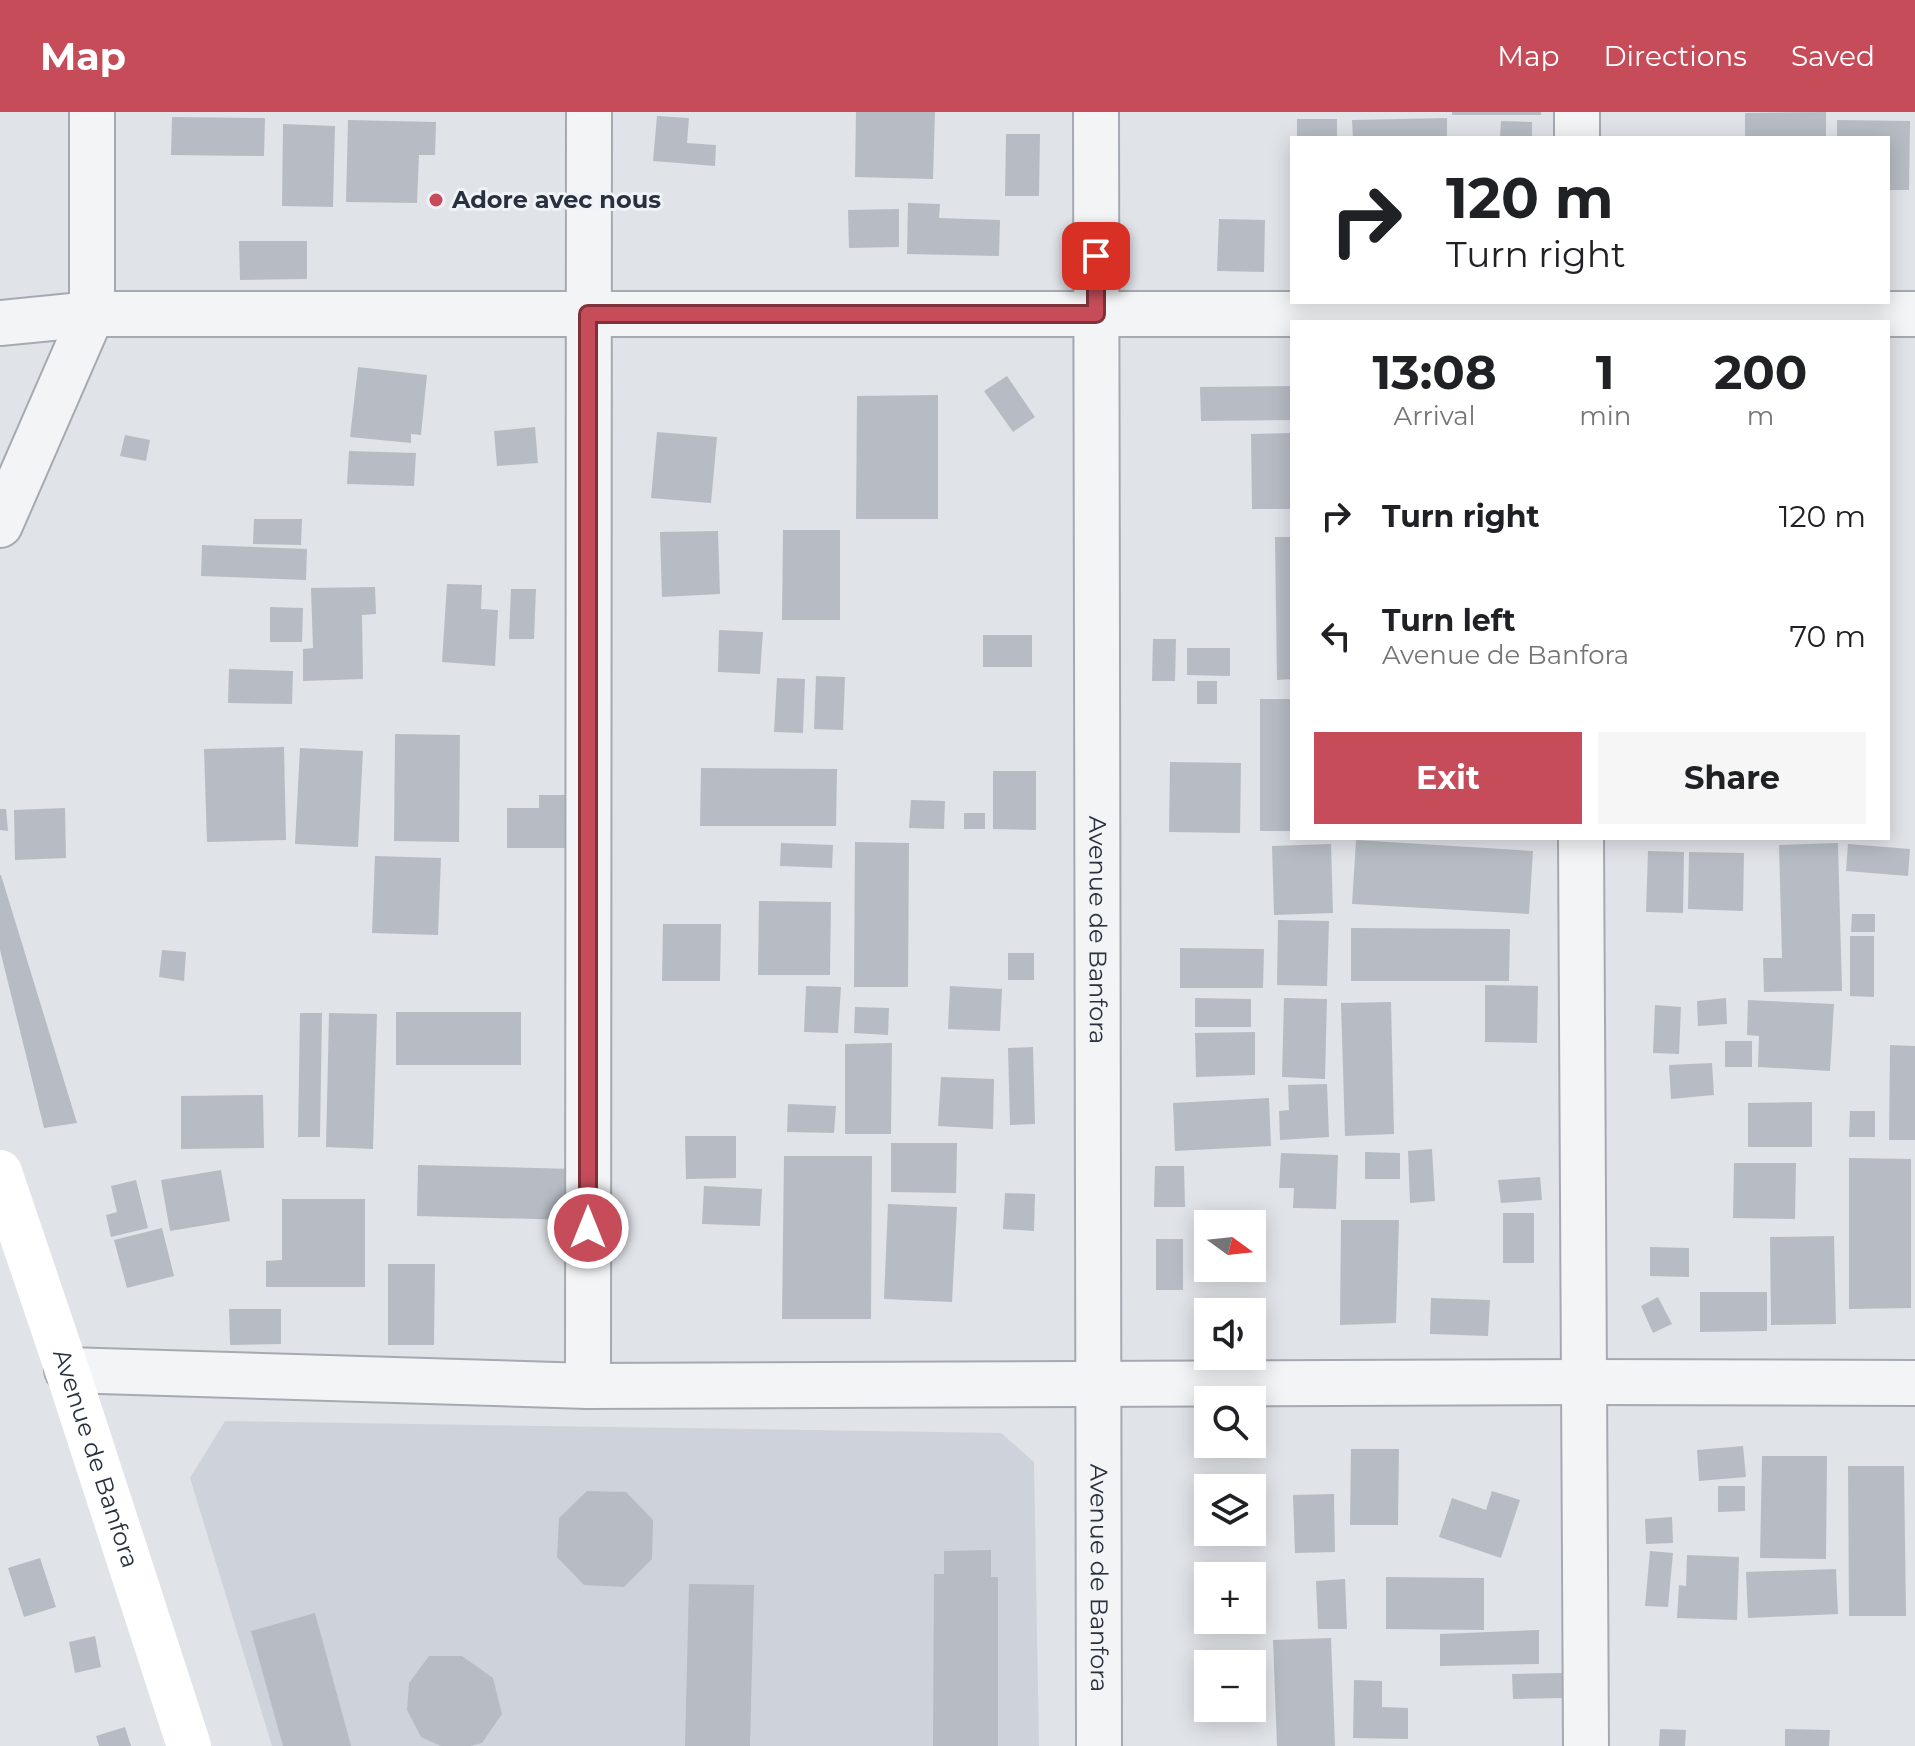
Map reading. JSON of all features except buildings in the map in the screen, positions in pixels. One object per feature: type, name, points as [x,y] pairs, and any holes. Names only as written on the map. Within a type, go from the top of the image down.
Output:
[{"type":"main road","name":"Avenue de Banfora","points":[[0,1172],[189,1746]]},
{"type":"street","points":[[0,525],[92,314],[92,112]]},
{"type":"street","points":[[588,1386],[589,112]]},
{"type":"street","name":"Avenue de Banfora","points":[[1096,112],[1099,1746]]},
{"type":"street","points":[[1577,112],[1577,136]]},
{"type":"street","points":[[0,323],[92,314],[1915,314]]},
{"type":"street","points":[[1581,840],[1586,1746]]},
{"type":"street","points":[[67,1370],[588,1386],[1915,1383]]},
{"type":"shaded area","points":[[225,1421],[1001,1433],[1034,1462],[1039,1746],[272,1746],[190,1478]]},
{"type":"place","name":"Adore avec nous","points":[[436,200]]},
{"type":"route","points":[[588,1228],[588,314],[1096,314],[1096,256]]}]
